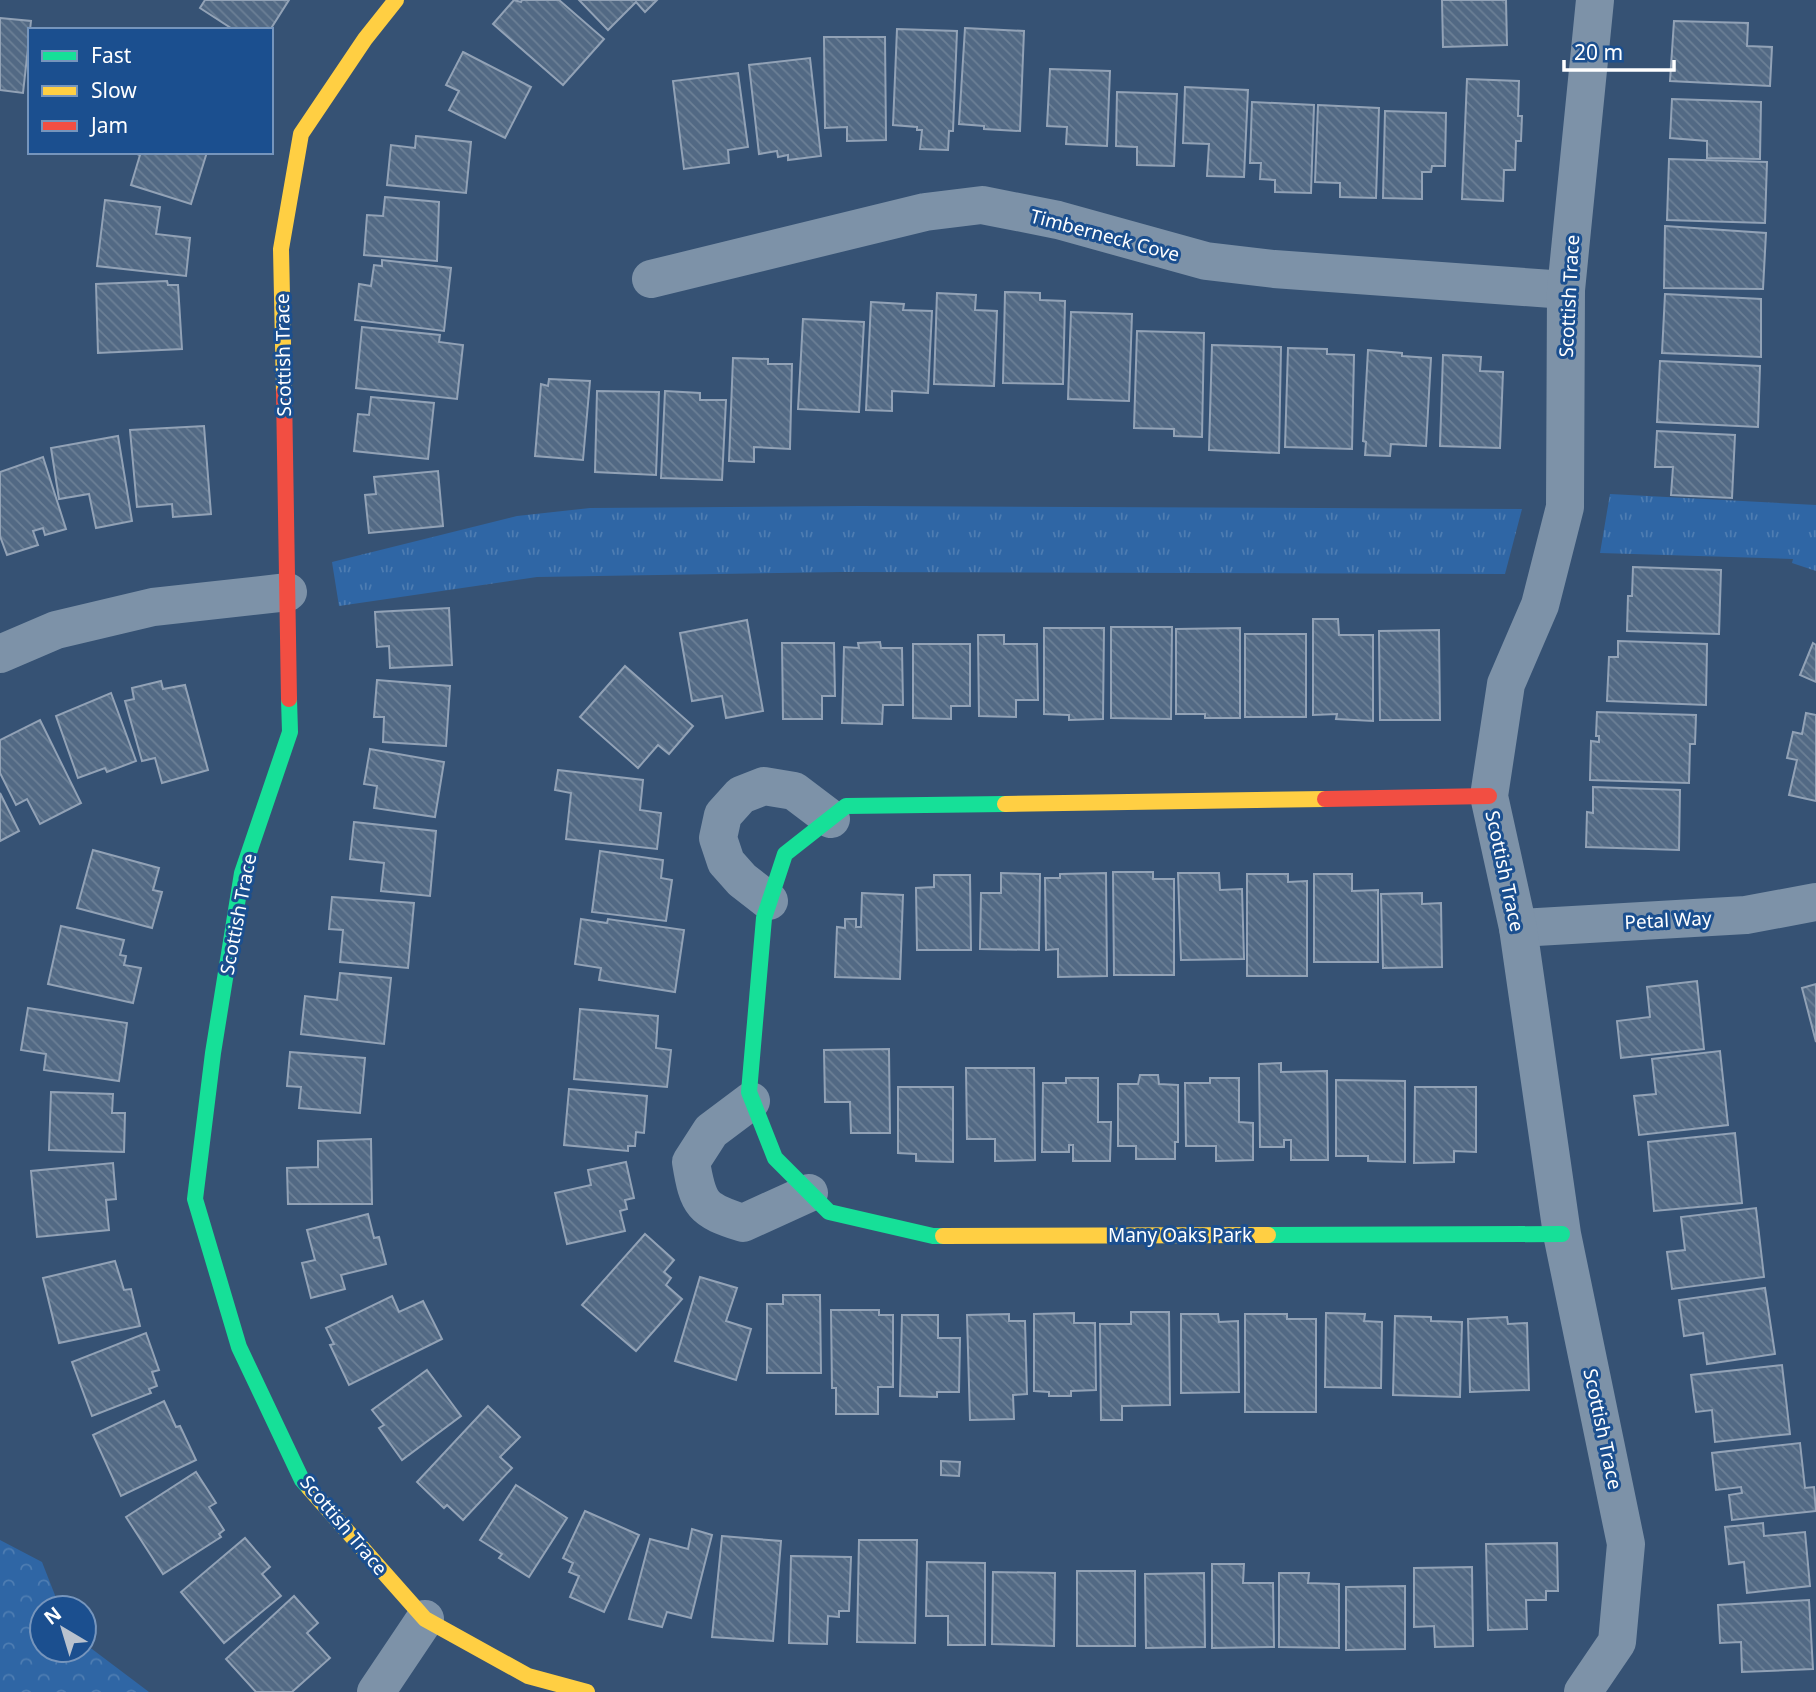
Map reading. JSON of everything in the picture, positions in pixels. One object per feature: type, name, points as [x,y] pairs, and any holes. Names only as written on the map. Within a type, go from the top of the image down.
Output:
[{"type":"street","name":"Scottish Trace","points":[[396,0],[365,39],[301,134],[281,249],[290,732],[242,873],[213,1053],[195,1199],[239,1347],[302,1480],[425,1619],[528,1676],[587,1692]]},
{"type":"street","name":"Scottish Trace","points":[[1583,1692],[1618,1642],[1626,1544],[1562,1234],[1518,928],[1489,796],[1506,684],[1540,605],[1564,507],[1566,290],[1595,0]]},
{"type":"street","name":"Timberneck Cove","points":[[652,279],[925,212],[982,205],[1058,220],[1206,261],[1274,270],[1566,290]]},
{"type":"street","points":[[0,654],[56,630],[153,607],[288,592]]},
{"type":"street","points":[[769,901],[742,880],[726,862],[718,838],[723,815],[741,795],[764,786],[794,792],[831,819]]},
{"type":"street","name":"Many Oaks Park","points":[[1489,796],[846,806],[785,854],[769,901],[764,918],[749,1093],[775,1158],[829,1212],[933,1236],[1562,1234]]},
{"type":"street","name":"Petal Way","points":[[1518,928],[1746,915],[1816,902]]},
{"type":"street","points":[[751,1101],[711,1131],[691,1163],[696,1191],[712,1213],[743,1223],[809,1193]]},
{"type":"street","points":[[376,1692],[425,1619]]},
{"type":"green space","points":[[1610,494],[1816,505],[1816,571],[1792,563],[1793,559],[1600,553]]},
{"type":"green space","points":[[861,506],[1522,509],[1505,574],[841,572],[537,577],[339,606],[332,562],[517,516],[590,508]]},
{"type":"green space","points":[[0,1540],[42,1562],[55,1594],[28,1594],[28,1664],[98,1664],[98,1654],[149,1692],[0,1692]]},
{"type":"building","points":[[205,0],[289,0],[271,28],[231,28],[200,8]]},
{"type":"building","points":[[514,0],[559,0],[604,39],[563,85],[493,24]]},
{"type":"building","points":[[579,0],[657,0],[645,12],[636,2],[608,30]]},
{"type":"building","points":[[1442,0],[1506,0],[1507,45],[1443,47]]},
{"type":"building","points":[[0,18],[31,21],[28,28],[23,93],[0,90]]},
{"type":"building","points":[[1674,21],[1748,23],[1747,46],[1772,47],[1770,86],[1670,81]]},
{"type":"building","points":[[965,28],[1024,31],[1020,131],[984,129],[984,126],[959,124]]},
{"type":"building","points":[[897,29],[957,31],[953,131],[949,131],[948,150],[920,149],[922,130],[917,130],[917,127],[893,125]]},
{"type":"building","points":[[824,37],[885,37],[886,140],[847,141],[847,127],[825,128]]},
{"type":"building","points":[[463,52],[531,87],[505,138],[449,110],[459,91],[446,85]]},
{"type":"building","points":[[810,58],[821,156],[788,160],[788,155],[778,157],[777,151],[759,154],[749,65]]},
{"type":"building","points":[[1050,69],[1110,71],[1107,146],[1066,144],[1067,127],[1047,126]]},
{"type":"building","points":[[738,73],[748,147],[728,150],[729,163],[684,169],[673,81]]},
{"type":"building","points":[[1467,79],[1519,81],[1518,116],[1522,116],[1521,141],[1516,141],[1515,170],[1504,170],[1503,201],[1462,199]]},
{"type":"building","points":[[1185,87],[1248,90],[1244,177],[1207,176],[1209,144],[1183,143]]},
{"type":"building","points":[[1117,92],[1177,94],[1174,166],[1137,165],[1137,147],[1116,146]]},
{"type":"building","points":[[1672,99],[1761,102],[1760,159],[1707,158],[1707,141],[1670,138]]},
{"type":"building","points":[[1252,102],[1314,105],[1311,193],[1275,192],[1275,180],[1260,179],[1261,163],[1250,163]]},
{"type":"building","points":[[1318,105],[1379,108],[1376,198],[1340,197],[1340,183],[1315,182]]},
{"type":"building","points":[[1385,111],[1446,113],[1445,166],[1432,166],[1431,172],[1422,172],[1422,199],[1383,198]]},
{"type":"building","points":[[416,136],[471,142],[466,193],[387,185],[391,145],[415,148]]},
{"type":"building","points":[[137,154],[206,154],[191,204],[131,185],[140,155]]},
{"type":"building","points":[[1669,159],[1767,162],[1765,223],[1667,220]]},
{"type":"building","points":[[385,197],[439,202],[437,261],[364,255],[367,215],[383,216]]},
{"type":"building","points":[[105,200],[160,207],[156,234],[190,238],[186,276],[97,266]]},
{"type":"building","points":[[1665,226],[1766,233],[1763,289],[1664,288]]},
{"type":"building","points":[[382,260],[451,268],[444,331],[355,320],[359,284],[371,286],[374,265],[382,266]]},
{"type":"building","points":[[167,281],[168,285],[178,285],[182,349],[98,353],[96,284]]},
{"type":"building","points":[[1005,292],[1040,293],[1040,300],[1065,301],[1063,384],[1003,383]]},
{"type":"building","points":[[937,293],[976,295],[975,310],[997,311],[994,386],[934,384]]},
{"type":"building","points":[[1665,294],[1761,299],[1761,357],[1662,353]]},
{"type":"building","points":[[871,302],[904,304],[903,310],[932,311],[928,393],[892,391],[892,411],[866,410]]},
{"type":"building","points":[[1071,312],[1132,314],[1129,401],[1068,399]]},
{"type":"building","points":[[803,319],[864,322],[859,412],[798,409]]},
{"type":"building","points":[[362,327],[440,335],[439,342],[463,345],[457,399],[356,388]]},
{"type":"building","points":[[1137,331],[1204,333],[1202,437],[1174,436],[1174,429],[1134,428]]},
{"type":"building","points":[[1212,345],[1281,347],[1279,453],[1209,450]]},
{"type":"building","points":[[1288,348],[1327,349],[1327,354],[1354,355],[1352,449],[1285,447]]},
{"type":"building","points":[[1368,350],[1431,358],[1426,446],[1391,444],[1390,456],[1365,455],[1366,442],[1363,441]]},
{"type":"building","points":[[1443,355],[1481,357],[1480,371],[1503,372],[1500,448],[1440,446]]},
{"type":"building","points":[[733,358],[768,359],[768,364],[792,364],[790,449],[754,447],[754,462],[729,461]]},
{"type":"building","points":[[1660,361],[1760,366],[1758,427],[1657,422]]},
{"type":"building","points":[[549,379],[590,381],[583,460],[535,456],[541,384],[548,386]]},
{"type":"building","points":[[597,391],[659,392],[656,475],[595,472]]},
{"type":"building","points":[[665,391],[700,393],[700,400],[726,400],[722,480],[661,478]]},
{"type":"building","points":[[371,397],[434,403],[428,459],[354,451],[358,414],[369,415]]},
{"type":"building","points":[[204,426],[211,514],[173,517],[172,504],[137,507],[130,430]]},
{"type":"building","points":[[1657,431],[1735,435],[1732,498],[1671,495],[1673,467],[1655,467]]},
{"type":"building","points":[[118,436],[132,521],[96,528],[89,494],[59,499],[51,448]]},
{"type":"building","points":[[43,457],[66,529],[45,535],[43,528],[33,531],[38,545],[7,555],[0,536],[0,472]]},
{"type":"building","points":[[438,471],[443,526],[369,533],[365,495],[376,494],[374,477]]},
{"type":"building","points":[[1633,567],[1721,570],[1719,634],[1627,631],[1628,596],[1632,596]]},
{"type":"building","points":[[449,608],[452,665],[390,668],[389,646],[377,647],[375,612]]},
{"type":"building","points":[[1313,619],[1338,619],[1339,635],[1373,635],[1373,721],[1336,719],[1337,714],[1313,715]]},
{"type":"building","points":[[747,620],[763,711],[726,718],[722,696],[692,701],[680,633]]},
{"type":"building","points":[[1111,627],[1172,627],[1171,719],[1111,718]]},
{"type":"building","points":[[1044,628],[1104,628],[1103,719],[1069,720],[1069,715],[1044,714]]},
{"type":"building","points":[[1240,628],[1240,718],[1205,718],[1205,714],[1176,714],[1176,629]]},
{"type":"building","points":[[1439,630],[1440,720],[1380,720],[1379,631]]},
{"type":"building","points":[[1245,634],[1306,634],[1306,717],[1245,717]]},
{"type":"building","points":[[978,635],[1004,635],[1004,644],[1037,644],[1038,700],[1016,700],[1016,717],[979,716]]},
{"type":"building","points":[[1618,641],[1707,644],[1706,705],[1607,701],[1609,657],[1618,657]]},
{"type":"building","points":[[880,642],[881,648],[902,648],[903,705],[883,705],[882,724],[842,723],[844,647],[859,648],[858,643]]},
{"type":"building","points":[[782,643],[834,643],[835,696],[822,696],[822,719],[783,719]]},
{"type":"building","points":[[1813,643],[1816,645],[1816,682],[1800,675]]},
{"type":"building","points":[[913,644],[970,644],[970,706],[951,706],[951,719],[913,718]]},
{"type":"building","points":[[625,666],[693,726],[669,754],[658,745],[638,768],[580,717]]},
{"type":"building","points":[[377,680],[450,686],[446,746],[383,742],[384,717],[374,717]]},
{"type":"building","points":[[161,681],[163,689],[185,685],[208,770],[162,783],[155,758],[142,761],[125,701],[134,699],[132,688]]},
{"type":"building","points":[[111,693],[136,761],[107,772],[105,768],[78,778],[56,716]]},
{"type":"building","points":[[1597,712],[1696,715],[1695,744],[1690,744],[1689,783],[1590,780],[1591,741],[1599,742],[1599,736],[1596,736]]},
{"type":"building","points":[[1806,713],[1816,715],[1816,801],[1789,795],[1797,760],[1787,758],[1793,732],[1802,734]]},
{"type":"building","points":[[40,720],[81,803],[40,824],[27,799],[16,805],[0,773],[0,740]]},
{"type":"building","points":[[370,749],[444,762],[435,817],[374,808],[377,786],[364,784]]},
{"type":"building","points":[[558,770],[643,780],[640,810],[661,813],[657,849],[566,839],[571,793],[555,790]]},
{"type":"building","points":[[1593,787],[1680,790],[1679,850],[1586,847],[1587,812],[1593,813]]},
{"type":"building","points":[[0,793],[19,831],[0,841]]},
{"type":"building","points":[[354,822],[436,831],[430,896],[381,891],[384,863],[350,859]]},
{"type":"building","points":[[93,850],[159,868],[153,890],[162,892],[152,928],[77,908]]},
{"type":"building","points":[[600,851],[663,860],[661,878],[672,880],[666,921],[592,912]]},
{"type":"building","points":[[1113,872],[1153,872],[1153,879],[1174,879],[1174,975],[1114,975]]},
{"type":"building","points":[[1001,873],[1040,874],[1039,950],[980,949],[981,893],[1001,893]]},
{"type":"building","points":[[1106,873],[1107,976],[1058,977],[1058,949],[1046,950],[1045,878],[1060,878],[1060,874]]},
{"type":"building","points":[[1178,873],[1219,873],[1220,890],[1242,889],[1244,959],[1181,960]]},
{"type":"building","points":[[1247,874],[1288,874],[1288,882],[1307,881],[1307,976],[1247,976]]},
{"type":"building","points":[[1314,874],[1352,874],[1352,891],[1378,890],[1378,962],[1314,962]]},
{"type":"building","points":[[934,875],[970,875],[971,950],[917,950],[916,888],[934,887]]},
{"type":"building","points":[[862,893],[903,895],[900,979],[835,977],[837,927],[845,928],[845,919],[856,919],[856,927],[861,927]]},
{"type":"building","points":[[1422,893],[1422,904],[1441,903],[1442,967],[1383,968],[1381,894]]},
{"type":"building","points":[[332,897],[414,903],[408,968],[340,962],[343,930],[329,929]]},
{"type":"building","points":[[581,919],[607,923],[608,919],[684,930],[675,992],[599,980],[601,968],[575,964]]},
{"type":"building","points":[[61,926],[124,940],[120,955],[126,956],[124,965],[141,968],[133,1003],[48,984]]},
{"type":"building","points":[[340,973],[391,978],[384,1044],[301,1034],[305,996],[337,1000]]},
{"type":"building","points":[[1697,981],[1704,1049],[1621,1058],[1617,1021],[1650,1017],[1647,987]]},
{"type":"building","points":[[1816,984],[1816,1042],[1802,988]]},
{"type":"building","points":[[28,1008],[127,1023],[119,1081],[44,1070],[46,1054],[21,1050]]},
{"type":"building","points":[[580,1009],[658,1016],[656,1048],[671,1050],[667,1087],[574,1079]]},
{"type":"building","points":[[889,1049],[890,1133],[851,1133],[850,1102],[825,1102],[824,1050]]},
{"type":"building","points":[[1720,1051],[1728,1125],[1639,1135],[1634,1096],[1656,1094],[1652,1059]]},
{"type":"building","points":[[290,1052],[365,1058],[360,1113],[299,1108],[301,1087],[287,1086]]},
{"type":"building","points":[[1281,1063],[1281,1072],[1327,1071],[1328,1160],[1291,1160],[1291,1140],[1284,1140],[1284,1147],[1260,1147],[1259,1064]]},
{"type":"building","points":[[966,1068],[1034,1068],[1035,1160],[995,1161],[995,1139],[967,1139]]},
{"type":"building","points":[[1140,1075],[1158,1075],[1159,1084],[1178,1085],[1178,1142],[1175,1142],[1175,1159],[1136,1159],[1136,1146],[1118,1146],[1118,1084],[1138,1084]]},
{"type":"building","points":[[1066,1078],[1098,1078],[1098,1122],[1111,1122],[1110,1161],[1073,1161],[1073,1145],[1069,1145],[1069,1152],[1042,1152],[1043,1083],[1066,1083]]},
{"type":"building","points":[[1210,1078],[1239,1078],[1239,1122],[1253,1123],[1253,1160],[1216,1161],[1216,1146],[1186,1146],[1185,1083],[1210,1083]]},
{"type":"building","points":[[1336,1080],[1405,1081],[1405,1162],[1368,1161],[1368,1156],[1336,1156]]},
{"type":"building","points":[[898,1087],[953,1087],[953,1162],[916,1161],[916,1154],[898,1153]]},
{"type":"building","points":[[1415,1087],[1476,1087],[1476,1152],[1454,1151],[1454,1162],[1414,1163]]},
{"type":"building","points":[[569,1089],[647,1096],[644,1133],[636,1132],[635,1146],[628,1146],[628,1151],[564,1145]]},
{"type":"building","points":[[51,1092],[113,1094],[112,1113],[125,1113],[124,1152],[49,1150]]},
{"type":"building","points":[[1735,1133],[1742,1203],[1654,1211],[1648,1142]]},
{"type":"building","points":[[371,1139],[372,1204],[288,1204],[287,1168],[318,1167],[318,1141]]},
{"type":"building","points":[[626,1162],[634,1198],[625,1200],[627,1209],[620,1211],[625,1231],[567,1244],[555,1193],[591,1185],[588,1170]]},
{"type":"building","points":[[113,1163],[116,1199],[106,1200],[109,1230],[37,1237],[31,1171]]},
{"type":"building","points":[[1756,1208],[1764,1277],[1672,1289],[1667,1252],[1685,1250],[1681,1217]]},
{"type":"building","points":[[368,1214],[374,1238],[379,1237],[386,1264],[341,1275],[345,1289],[311,1298],[302,1263],[315,1260],[307,1230]]},
{"type":"building","points":[[645,1234],[674,1260],[664,1272],[671,1278],[666,1285],[682,1299],[636,1351],[582,1305]]},
{"type":"building","points":[[115,1261],[124,1290],[131,1289],[140,1326],[59,1343],[43,1278]]},
{"type":"building","points":[[700,1277],[737,1288],[726,1321],[751,1329],[736,1380],[675,1361]]},
{"type":"building","points":[[1765,1288],[1775,1354],[1707,1364],[1703,1333],[1684,1336],[1679,1300]]},
{"type":"building","points":[[783,1295],[820,1295],[821,1373],[767,1373],[767,1304],[783,1304]]},
{"type":"building","points":[[392,1296],[399,1312],[423,1301],[442,1339],[349,1385],[330,1345],[334,1344],[326,1328]]},
{"type":"building","points":[[831,1310],[879,1310],[879,1315],[893,1315],[893,1387],[878,1387],[878,1414],[836,1414],[836,1388],[832,1388]]},
{"type":"building","points":[[1131,1312],[1169,1312],[1170,1405],[1122,1406],[1122,1420],[1101,1420],[1100,1324],[1131,1324]]},
{"type":"building","points":[[1074,1313],[1074,1323],[1095,1323],[1096,1390],[1071,1391],[1071,1396],[1049,1396],[1049,1392],[1034,1391],[1034,1314]]},
{"type":"building","points":[[1326,1313],[1365,1314],[1364,1321],[1382,1322],[1381,1388],[1325,1387]]},
{"type":"building","points":[[1009,1314],[1009,1321],[1025,1321],[1027,1394],[1013,1395],[1014,1419],[970,1420],[967,1315]]},
{"type":"building","points":[[1181,1314],[1218,1314],[1219,1322],[1238,1321],[1239,1392],[1181,1393]]},
{"type":"building","points":[[1245,1314],[1287,1314],[1287,1319],[1316,1319],[1316,1412],[1245,1412]]},
{"type":"building","points":[[902,1315],[938,1315],[938,1338],[960,1338],[959,1392],[937,1392],[937,1397],[900,1396]]},
{"type":"building","points":[[1395,1316],[1431,1317],[1431,1321],[1462,1322],[1460,1397],[1393,1395]]},
{"type":"building","points":[[1507,1317],[1508,1324],[1527,1323],[1529,1390],[1470,1392],[1468,1319]]},
{"type":"building","points":[[146,1333],[159,1370],[152,1372],[157,1386],[149,1389],[151,1393],[92,1416],[72,1362]]},
{"type":"building","points":[[1782,1365],[1790,1434],[1715,1442],[1712,1410],[1696,1412],[1691,1375]]},
{"type":"building","points":[[427,1370],[461,1416],[402,1460],[379,1428],[384,1425],[372,1410]]},
{"type":"building","points":[[164,1401],[176,1427],[180,1426],[196,1460],[121,1496],[93,1435]]},
{"type":"building","points":[[488,1406],[520,1437],[500,1457],[512,1468],[463,1520],[447,1505],[444,1508],[417,1482]]},
{"type":"building","points":[[1800,1443],[1805,1488],[1814,1487],[1816,1511],[1732,1520],[1729,1495],[1742,1493],[1741,1487],[1716,1490],[1712,1453]]},
{"type":"building","points":[[941,1461],[960,1462],[959,1476],[941,1475]]},
{"type":"building","points":[[196,1472],[216,1503],[209,1507],[224,1530],[219,1534],[221,1537],[163,1574],[126,1517]]},
{"type":"building","points":[[516,1485],[567,1518],[529,1577],[499,1558],[502,1554],[480,1540]]},
{"type":"building","points":[[585,1511],[639,1535],[604,1612],[570,1597],[579,1576],[569,1572],[573,1563],[563,1558]]},
{"type":"building","points":[[1763,1523],[1764,1536],[1805,1532],[1810,1586],[1747,1593],[1744,1562],[1729,1564],[1725,1527]]},
{"type":"building","points":[[692,1529],[712,1535],[691,1618],[667,1612],[662,1627],[629,1619],[650,1539],[688,1549]]},
{"type":"building","points":[[722,1536],[781,1541],[773,1641],[712,1637]]},
{"type":"building","points":[[245,1538],[270,1567],[262,1574],[281,1596],[224,1643],[181,1592]]},
{"type":"building","points":[[859,1540],[917,1540],[915,1643],[857,1642]]},
{"type":"building","points":[[1557,1543],[1558,1591],[1546,1591],[1546,1600],[1526,1600],[1527,1629],[1488,1630],[1486,1544]]},
{"type":"building","points":[[791,1556],[851,1557],[849,1611],[839,1611],[839,1617],[828,1616],[827,1644],[789,1643]]},
{"type":"building","points":[[927,1562],[985,1563],[985,1645],[948,1645],[948,1616],[926,1616]]},
{"type":"building","points":[[1212,1564],[1244,1564],[1243,1583],[1273,1583],[1274,1647],[1212,1648]]},
{"type":"building","points":[[1472,1567],[1473,1646],[1435,1647],[1434,1626],[1414,1627],[1414,1568]]},
{"type":"building","points":[[1077,1571],[1135,1571],[1135,1646],[1077,1646]]},
{"type":"building","points":[[993,1572],[1055,1573],[1054,1646],[992,1644]]},
{"type":"building","points":[[1204,1573],[1205,1647],[1146,1648],[1145,1574]]},
{"type":"building","points":[[1279,1573],[1309,1573],[1308,1583],[1339,1584],[1339,1648],[1279,1647]]},
{"type":"building","points":[[1405,1586],[1405,1649],[1346,1650],[1346,1587]]},
{"type":"building","points":[[294,1596],[318,1623],[307,1633],[330,1658],[292,1692],[256,1692],[226,1659]]},
{"type":"building","points":[[1809,1600],[1813,1669],[1742,1672],[1741,1642],[1720,1643],[1718,1605]]},
{"type":"traffic: fast","points":[[289,699],[290,732],[242,873],[213,1053],[195,1199],[239,1347],[302,1480],[309,1488]]},
{"type":"traffic: fast","points":[[943,1236],[829,1212],[775,1158],[749,1092],[764,918],[785,854],[846,806],[1005,804]]},
{"type":"traffic: fast","points":[[1268,1235],[1562,1234]]},
{"type":"traffic: slow","points":[[284,392],[281,249],[301,134],[365,39],[396,0]]},
{"type":"traffic: slow","points":[[1005,804],[1325,799]]},
{"type":"traffic: slow","points":[[943,1236],[1268,1235]]},
{"type":"traffic: slow","points":[[309,1488],[425,1619],[528,1676],[587,1692]]},
{"type":"traffic: jam","points":[[284,392],[289,699]]},
{"type":"traffic: jam","points":[[1325,799],[1489,796]]}]
